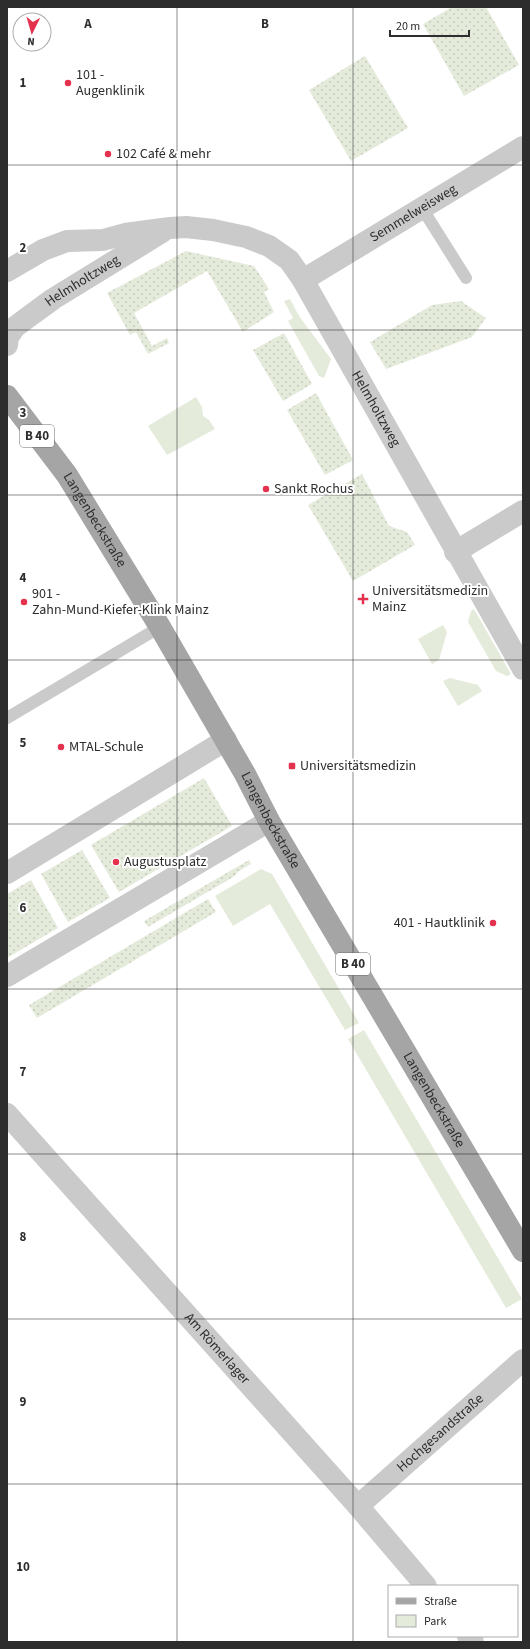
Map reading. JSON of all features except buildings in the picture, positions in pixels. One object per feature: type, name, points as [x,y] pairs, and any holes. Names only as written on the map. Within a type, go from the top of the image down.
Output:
[{"type":"main road","name":"Langenbeckstraße","points":[[7,396],[67,475],[160,627],[226,740],[269,821],[523,1251]]},
{"type":"street","name":"Semmelweisweg","points":[[303,280],[523,147]]},
{"type":"street","name":"Helmholtzweg","points":[[7,345],[8,337],[15,327],[53,299],[170,228]]},
{"type":"street","name":"Helmholtzweg","points":[[7,271],[43,250],[67,241],[103,240],[125,234],[170,228],[213,230],[252,240],[269,246],[289,260],[303,280],[455,552],[523,670]]},
{"type":"street","points":[[455,552],[523,511]]},
{"type":"street","points":[[7,873],[226,740]]},
{"type":"street","points":[[7,976],[269,821]]},
{"type":"street","name":"Am Römerlager","points":[[7,1114],[358,1506],[425,1585]]},
{"type":"street","name":"Hochgesandstraße","points":[[358,1506],[523,1360]]},
{"type":"lane","points":[[422,208],[466,278]]},
{"type":"lane","points":[[7,718],[160,627]]},
{"type":"green space","points":[[452,7],[486,7],[519,65],[464,96],[423,24]]},
{"type":"green space","points":[[365,56],[408,128],[351,161],[309,90]]},
{"type":"green space","points":[[186,251],[254,266],[269,289],[264,292],[274,312],[243,332],[207,271],[134,313],[152,346],[167,338],[169,343],[148,354],[136,332],[130,335],[107,293]]},
{"type":"green space","points":[[290,299],[299,316],[331,359],[324,378],[319,376],[288,321],[293,318],[284,301]]},
{"type":"green space","points":[[461,301],[486,318],[472,337],[386,369],[370,342],[432,305]]},
{"type":"green space","points":[[284,333],[312,384],[283,401],[253,350]]},
{"type":"green space","points":[[316,393],[353,460],[325,475],[287,410]]},
{"type":"green space","points":[[196,397],[202,407],[203,416],[209,420],[215,429],[167,455],[148,426]]},
{"type":"green space","points":[[362,474],[389,526],[407,532],[415,545],[353,581],[308,505]]},
{"type":"green space","points":[[474,609],[511,674],[507,676],[496,671],[468,622],[471,611]]},
{"type":"green space","points":[[443,625],[447,632],[439,660],[432,664],[418,639]]},
{"type":"green space","points":[[450,678],[478,685],[482,691],[458,706],[443,681]]},
{"type":"green space","points":[[204,778],[232,826],[119,892],[91,845]]},
{"type":"green space","points":[[82,850],[110,898],[68,922],[41,874]]},
{"type":"green space","points":[[249,860],[251,864],[239,871],[235,876],[148,927],[144,921]]},
{"type":"green space","points":[[261,869],[272,874],[359,1023],[345,1030],[270,904],[233,926],[215,896]]},
{"type":"green space","points":[[31,880],[58,928],[7,958],[7,894]]},
{"type":"green space","points":[[208,899],[216,912],[37,1018],[29,1005]]},
{"type":"green space","points":[[364,1030],[522,1299],[506,1308],[348,1039]]},
{"type":"place","name":"101 - Augenklinik","points":[[68,83]]},
{"type":"place","name":"102 Café & mehr","points":[[108,154]]},
{"type":"place","name":"Sankt Rochus","points":[[266,489]]},
{"type":"place","name":"Universitätsmedizin Mainz","points":[[363,599]]},
{"type":"place","name":"901 - Zahn-Mund-Kiefer-Klink Mainz","points":[[24,602]]},
{"type":"place","name":"MTAL-Schule","points":[[61,747]]},
{"type":"place","name":"Universitätsmedizin","points":[[292,766]]},
{"type":"place","name":"Augustusplatz","points":[[116,862]]},
{"type":"place","name":"401 - Hautklinik","points":[[493,923]]}]
